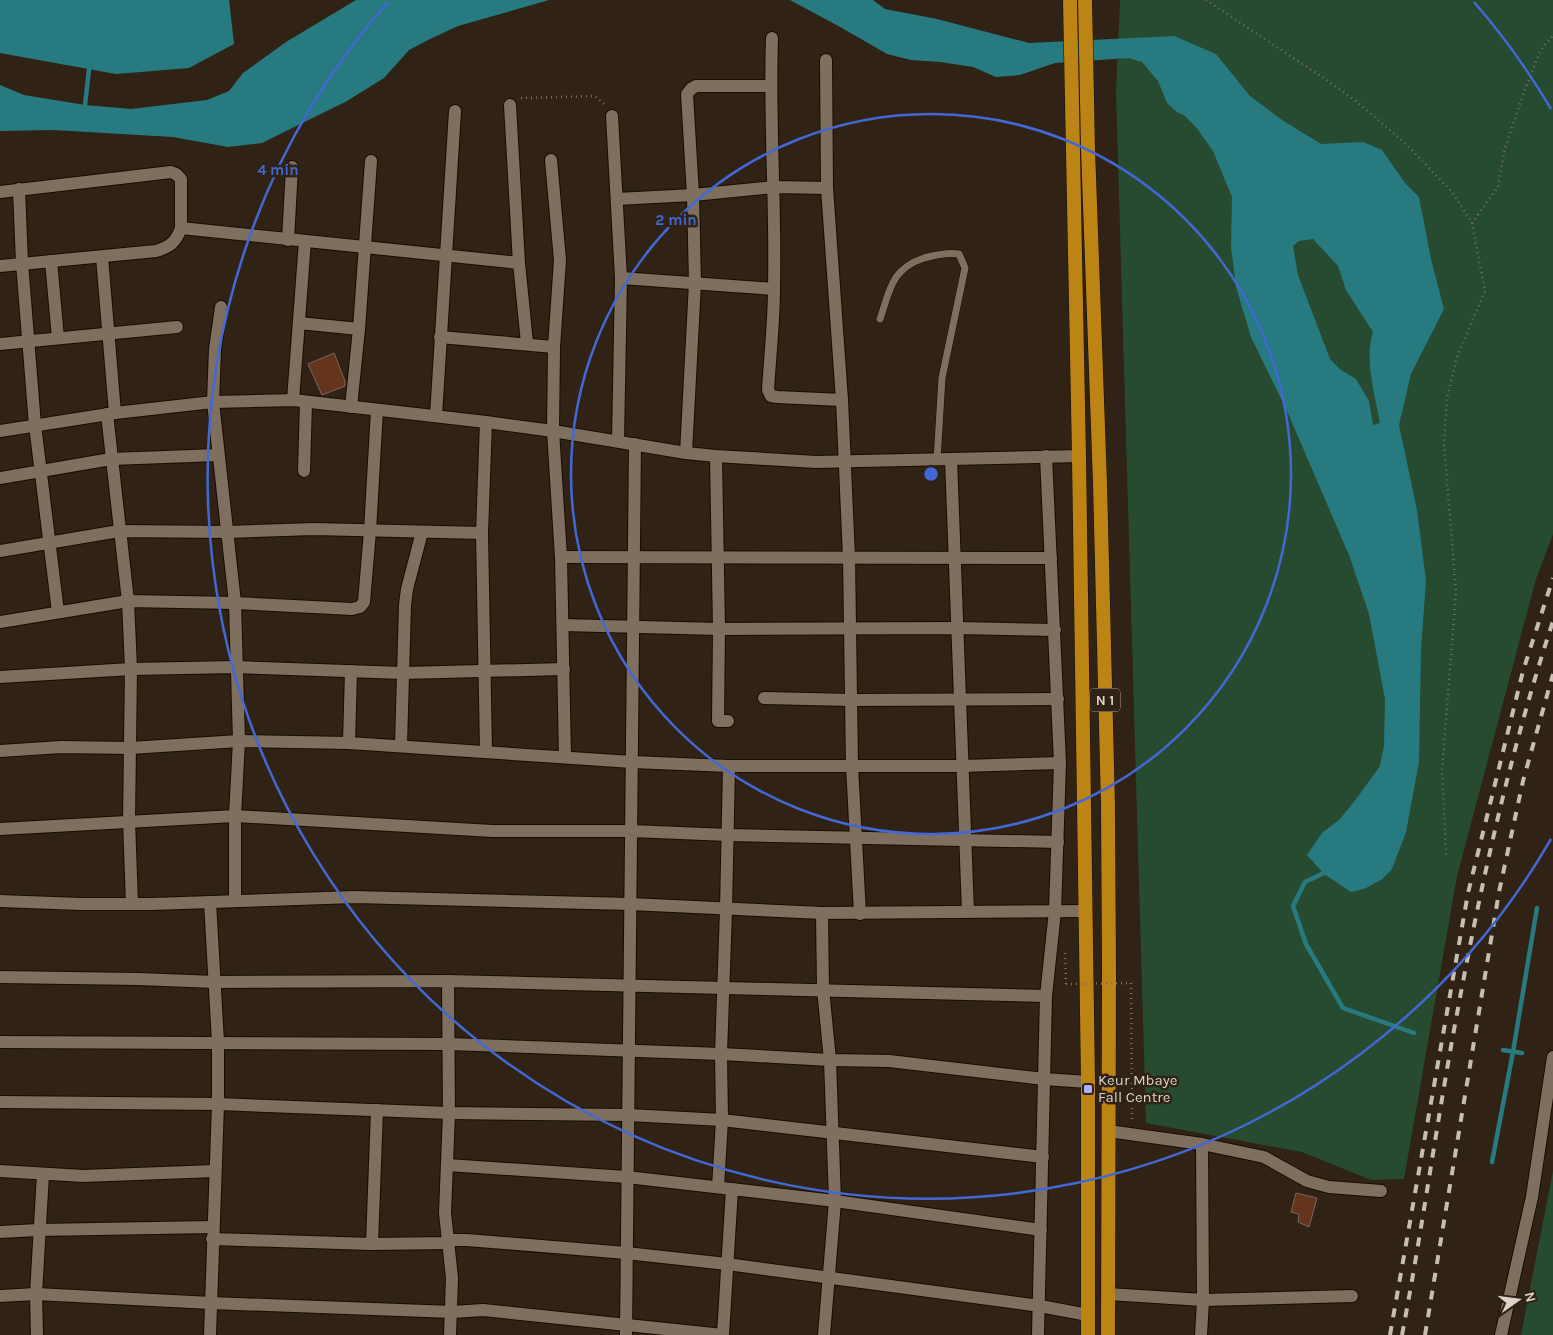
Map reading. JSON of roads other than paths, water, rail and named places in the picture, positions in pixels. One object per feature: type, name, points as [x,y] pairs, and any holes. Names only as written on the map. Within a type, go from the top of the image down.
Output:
[{"type":"highway","name":"N 1","points":[[1085,0],[1108,806],[1110,971],[1108,1335]]},
{"type":"highway","name":"N 1","points":[[1069,1],[1079,456],[1088,1082],[1088,1335]]},
{"type":"street","points":[[772,38],[770,86],[774,188],[774,289],[768,390],[771,396],[778,398],[842,400]]},
{"type":"street","points":[[826,60],[827,188],[842,400],[851,629],[852,766],[860,914]]},
{"type":"street","points":[[686,453],[695,283],[693,194],[687,94],[691,88],[696,86],[770,86]]},
{"type":"street","points":[[510,105],[519,263],[527,343]]},
{"type":"street","points":[[436,416],[455,111]]},
{"type":"street","points":[[612,116],[621,278],[618,441]]},
{"type":"street","points":[[551,160],[560,260],[554,347],[553,431],[563,625],[565,757]]},
{"type":"street","points":[[351,407],[359,329],[371,161]]},
{"type":"street","points":[[288,240],[292,167]]},
{"type":"street","points":[[0,192],[171,172],[176,174],[181,180],[181,228],[178,239],[167,248],[102,257],[0,266]]},
{"type":"street","points":[[617,199],[774,188],[827,188]]},
{"type":"street","points":[[19,189],[22,263],[35,425],[58,612]]},
{"type":"street","points":[[181,228],[519,263]]},
{"type":"street","points":[[293,400],[305,242]]},
{"type":"street","points":[[102,257],[108,334],[111,458],[128,601],[131,669],[129,821],[132,904]]},
{"type":"street","points":[[51,261],[58,338]]},
{"type":"street","points":[[621,278],[774,289]]},
{"type":"street","points":[[221,307],[215,349],[213,402],[235,602],[239,741],[235,816],[235,901]]},
{"type":"street","points":[[299,323],[359,329]]},
{"type":"street","points":[[0,344],[177,327]]},
{"type":"street","points":[[440,337],[527,343],[554,347]]},
{"type":"street","points":[[0,431],[111,413],[213,402],[293,400],[486,422],[716,456],[798,461],[844,461],[1079,456]]},
{"type":"street","points":[[304,471],[306,402]]},
{"type":"street","points":[[0,622],[128,601],[235,602],[352,609],[360,607],[364,602],[377,410]]},
{"type":"street","points":[[486,422],[482,533],[486,751]]},
{"type":"street","points":[[626,1329],[635,444]]},
{"type":"street","points":[[0,478],[111,458],[218,455]]},
{"type":"street","points":[[716,456],[719,629],[718,721],[728,721]]},
{"type":"street","points":[[1038,1335],[1040,1230],[1044,1157],[1046,996],[1055,911],[1060,763],[1046,456]]},
{"type":"street","points":[[952,459],[968,912]]},
{"type":"street","points":[[0,551],[119,531],[227,532],[314,529],[482,533]]},
{"type":"street","points":[[401,745],[406,588],[422,532]]},
{"type":"street","points":[[560,557],[1051,558]]},
{"type":"street","points":[[563,625],[719,629],[958,628],[1055,630]]},
{"type":"street","points":[[0,677],[131,669],[236,667],[403,673],[564,670]]},
{"type":"street","points":[[349,743],[351,671]]},
{"type":"street","points":[[764,698],[852,700],[1058,698]]},
{"type":"street","points":[[0,751],[61,747],[130,748],[239,741],[401,745],[632,762],[729,766],[962,766],[1060,763]]},
{"type":"street","points":[[718,1187],[722,1120],[721,1054],[729,766]]},
{"type":"street","points":[[0,829],[235,816],[492,831],[631,831],[728,835],[1058,842]]},
{"type":"street","points":[[0,901],[132,904],[354,897],[630,904],[726,910],[860,914],[1085,911]]},
{"type":"street","points":[[210,902],[218,1042],[218,1104],[210,1335]]},
{"type":"street","points":[[822,913],[823,990],[830,1060],[835,1201],[824,1335]]},
{"type":"street","points":[[0,977],[216,982],[448,980],[1046,996]]},
{"type":"street","points":[[448,980],[449,1113],[445,1213],[451,1269],[452,1312],[450,1335]]},
{"type":"street","points":[[0,1042],[449,1044],[721,1054],[889,1062],[1088,1082]]},
{"type":"street","points":[[1501,1335],[1532,1197],[1553,1057]]},
{"type":"street","points":[[0,1102],[218,1104],[449,1113],[628,1115],[722,1120],[1044,1157]]},
{"type":"street","points":[[372,1244],[377,1110]]},
{"type":"street","points":[[1108,1131],[1202,1144],[1264,1157],[1307,1181],[1329,1187],[1381,1190]]},
{"type":"street","points":[[1201,1335],[1203,1300],[1202,1144]]},
{"type":"street","points":[[447,1165],[627,1177],[732,1188],[1040,1230]]},
{"type":"street","points":[[0,1171],[83,1176],[215,1170]]},
{"type":"street","points":[[37,1335],[38,1230],[43,1174]]},
{"type":"street","points":[[0,1296],[36,1294],[452,1312],[483,1310],[626,1329],[723,1335],[732,1188]]},
{"type":"street","points":[[0,1232],[38,1230],[213,1233],[372,1244],[447,1243],[454,1240],[467,1240],[626,1253],[727,1264],[1040,1306],[1088,1315]]},
{"type":"street","points":[[1108,1294],[1203,1300],[1352,1296]]},
{"type":"lane","points":[[880,319],[893,281],[900,271],[911,262],[932,256],[952,253],[959,254],[965,268],[942,378],[937,460]]},
{"type":"water","points":[[0,0],[229,0],[234,44],[189,68],[116,74],[0,53]]},
{"type":"water","points":[[356,0],[549,0],[458,26],[430,39],[409,50],[384,78],[347,101],[262,143],[228,147],[173,137],[53,130],[0,131],[0,85],[24,95],[85,105],[131,109],[207,100],[229,91],[243,73],[286,42]]},
{"type":"water","points":[[790,0],[873,0],[885,9],[937,19],[1029,43],[1174,36],[1216,54],[1250,96],[1282,120],[1321,144],[1363,142],[1382,150],[1405,183],[1419,197],[1431,259],[1444,309],[1411,374],[1399,425],[1417,510],[1426,581],[1421,649],[1419,762],[1406,832],[1392,869],[1381,880],[1364,889],[1351,892],[1324,874],[1307,855],[1322,833],[1340,819],[1380,766],[1384,746],[1385,699],[1369,614],[1349,555],[1287,411],[1251,337],[1236,287],[1231,247],[1232,197],[1213,151],[1196,127],[1167,103],[1158,81],[1142,62],[1129,58],[1055,63],[1020,75],[996,77],[973,67],[911,60],[887,54]],"holes":[[[1313,239],[1338,266],[1346,290],[1373,332],[1370,366],[1380,423],[1373,425],[1369,401],[1356,379],[1341,370],[1330,359],[1298,275],[1293,246],[1299,241]]]},
{"type":"waterway","points":[[85,105],[89,70]]},
{"type":"waterway","points":[[1328,871],[1305,882],[1293,906],[1306,944],[1343,1008],[1414,1033]]},
{"type":"waterway","points":[[1492,1162],[1537,908]]},
{"type":"waterway","points":[[1503,1050],[1522,1053]]},
{"type":"railway","points":[[1390,1335],[1468,893],[1523,671],[1553,578]]},
{"type":"railway","points":[[1402,1335],[1451,1044],[1478,906],[1524,715],[1553,621]]},
{"type":"railway","points":[[1425,1335],[1499,892],[1523,781],[1553,674]]},
{"type":"place","name":"Keur Mbaye Fall Centre","points":[[1088,1089]]}]
